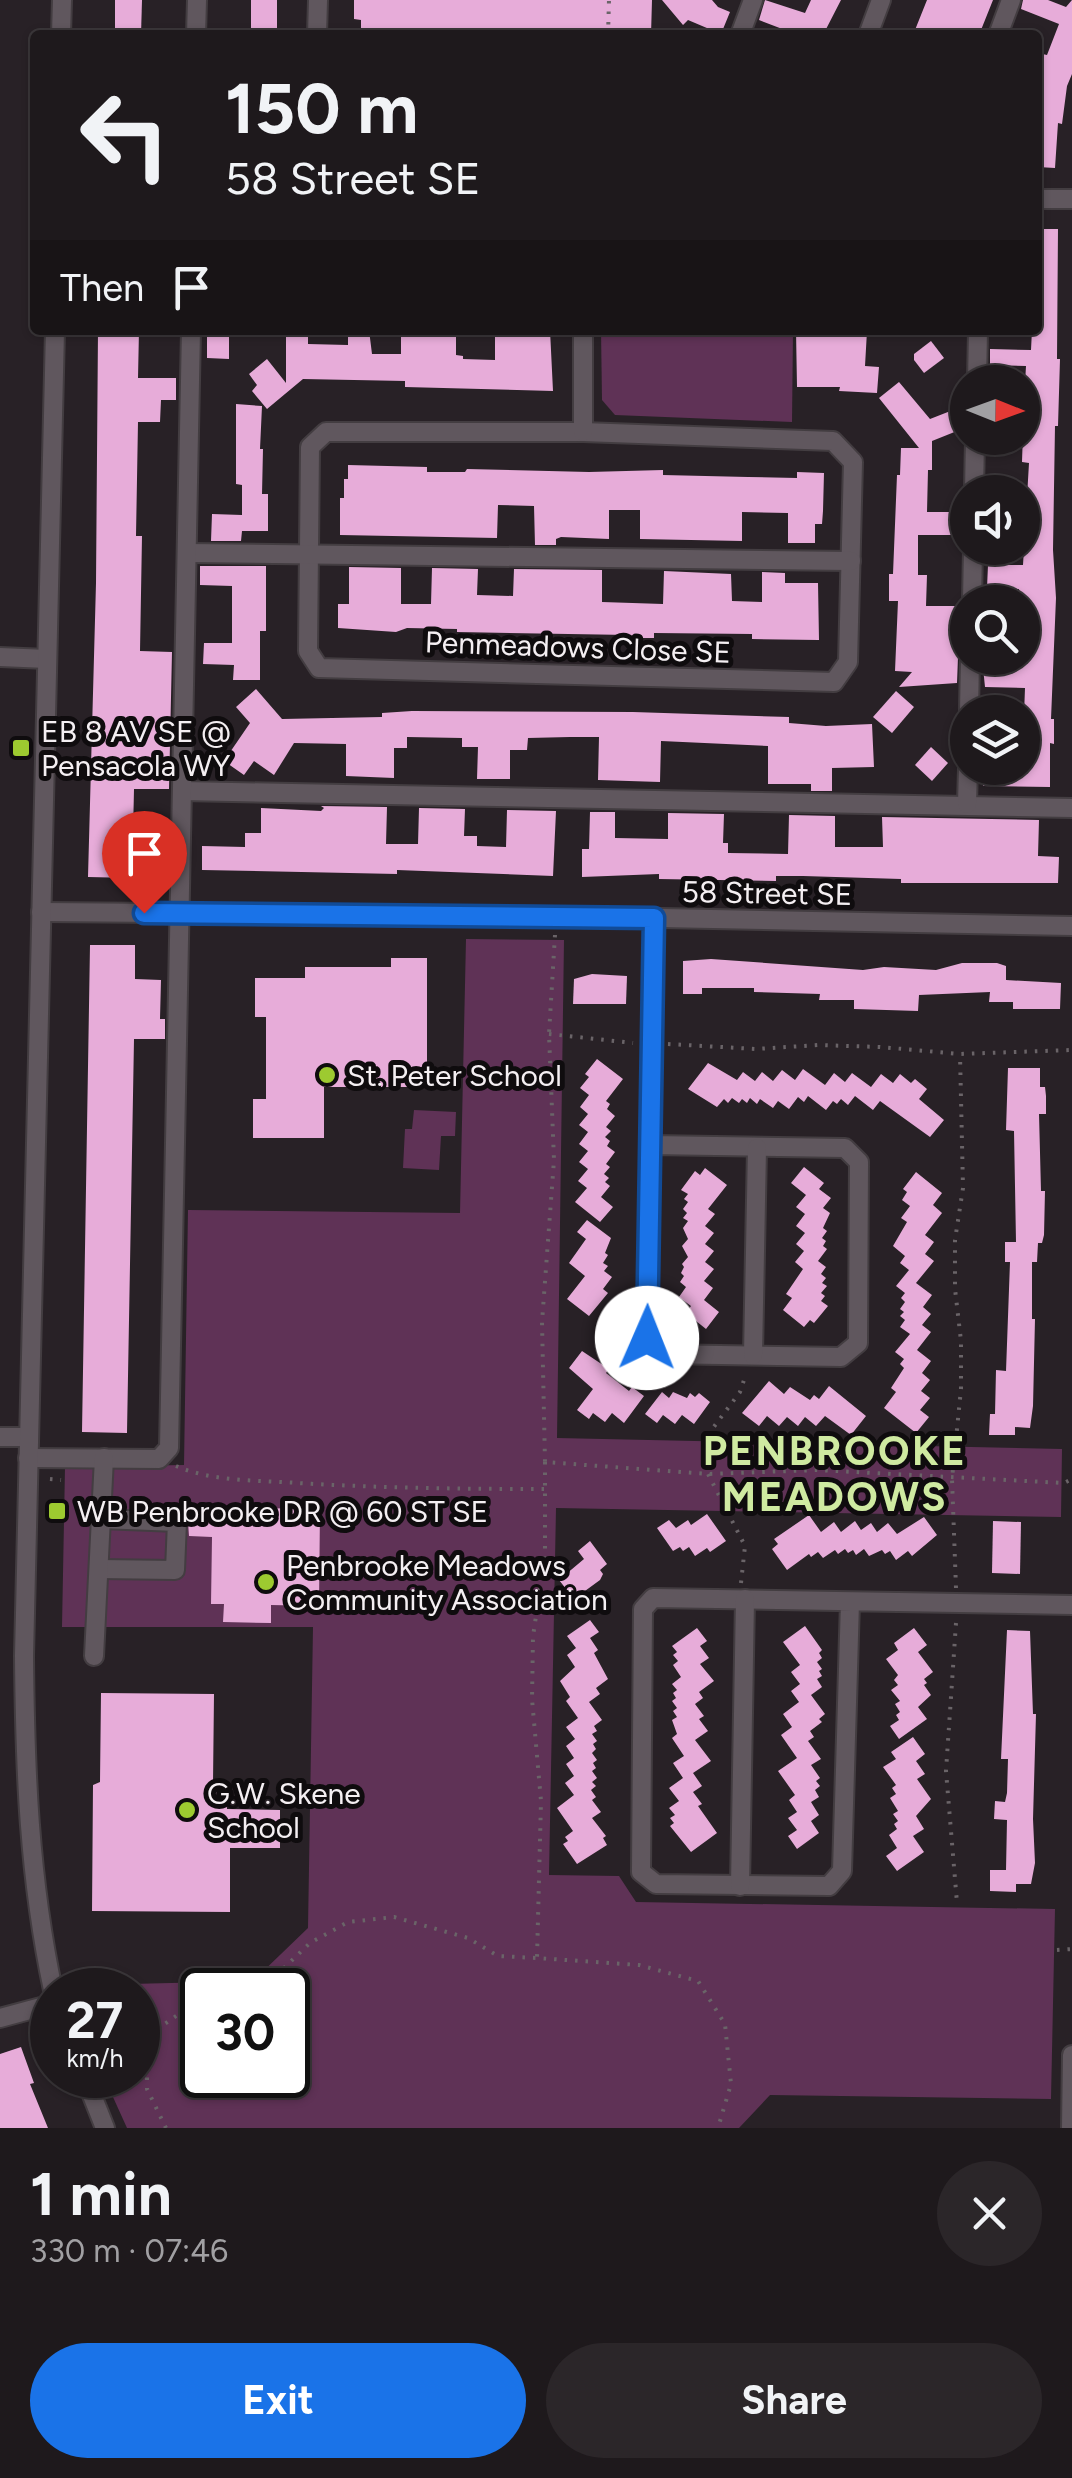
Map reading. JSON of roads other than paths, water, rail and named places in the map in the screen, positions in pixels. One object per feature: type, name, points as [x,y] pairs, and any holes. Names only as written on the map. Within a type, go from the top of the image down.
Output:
[{"type":"street","points":[[61,30],[62,0]]},
{"type":"street","points":[[196,30],[197,0]]},
{"type":"street","points":[[317,30],[318,0]]},
{"type":"street","points":[[742,30],[753,0]]},
{"type":"street","points":[[870,30],[881,0]]},
{"type":"street","points":[[1000,30],[1011,0]]},
{"type":"street","points":[[1042,199],[1072,199]]},
{"type":"street","points":[[49,1968],[26,1796],[24,1656],[56,335]]},
{"type":"street","points":[[28,1458],[159,1459],[169,1448],[191,335]]},
{"type":"street","points":[[583,432],[584,335]]},
{"type":"street","points":[[977,365],[978,335]]},
{"type":"street","name":"Penmeadows Close SE","points":[[326,432],[583,432],[834,441],[853,462],[848,662],[834,682],[319,668],[308,651],[310,448],[326,432]]},
{"type":"street","points":[[187,553],[851,561]]},
{"type":"street","points":[[0,657],[47,659]]},
{"type":"street","points":[[967,804],[968,785]]},
{"type":"street","points":[[182,791],[1072,808]]},
{"type":"street","name":"58 Street SE","points":[[41,912],[557,916],[1072,926]]},
{"type":"street","points":[[651,1145],[845,1148],[859,1162],[858,1343],[841,1357],[661,1354],[647,1338],[654,918]]},
{"type":"street","points":[[753,1355],[758,1148]]},
{"type":"street","points":[[0,1437],[29,1437]]},
{"type":"street","points":[[94,1656],[104,1458]]},
{"type":"street","points":[[99,1569],[174,1570],[177,1522],[101,1518]]},
{"type":"street","points":[[850,1602],[842,1872],[829,1886],[656,1884],[640,1872],[642,1609],[654,1598],[1072,1605]]},
{"type":"street","points":[[740,1886],[745,1599]]},
{"type":"street","points":[[0,2018],[30,2010]]},
{"type":"street","points":[[1071,2128],[1072,2055]]},
{"type":"street","points":[[93,2098],[105,2128]]},
{"type":"place","name":"EB 8 AV SE @ Pensacola WY","points":[[21,748]]},
{"type":"place","name":"St. Peter School","points":[[327,1075]]},
{"type":"place","name":"WB Penbrooke DR @ 60 ST SE","points":[[57,1511]]},
{"type":"place","name":"Penbrooke Meadows Community Association","points":[[266,1582]]},
{"type":"place","name":"G.W. Skene School","points":[[187,1810]]},
{"type":"district","name":"PENBROOKE MEADOWS","points":[[835,1474]]}]
